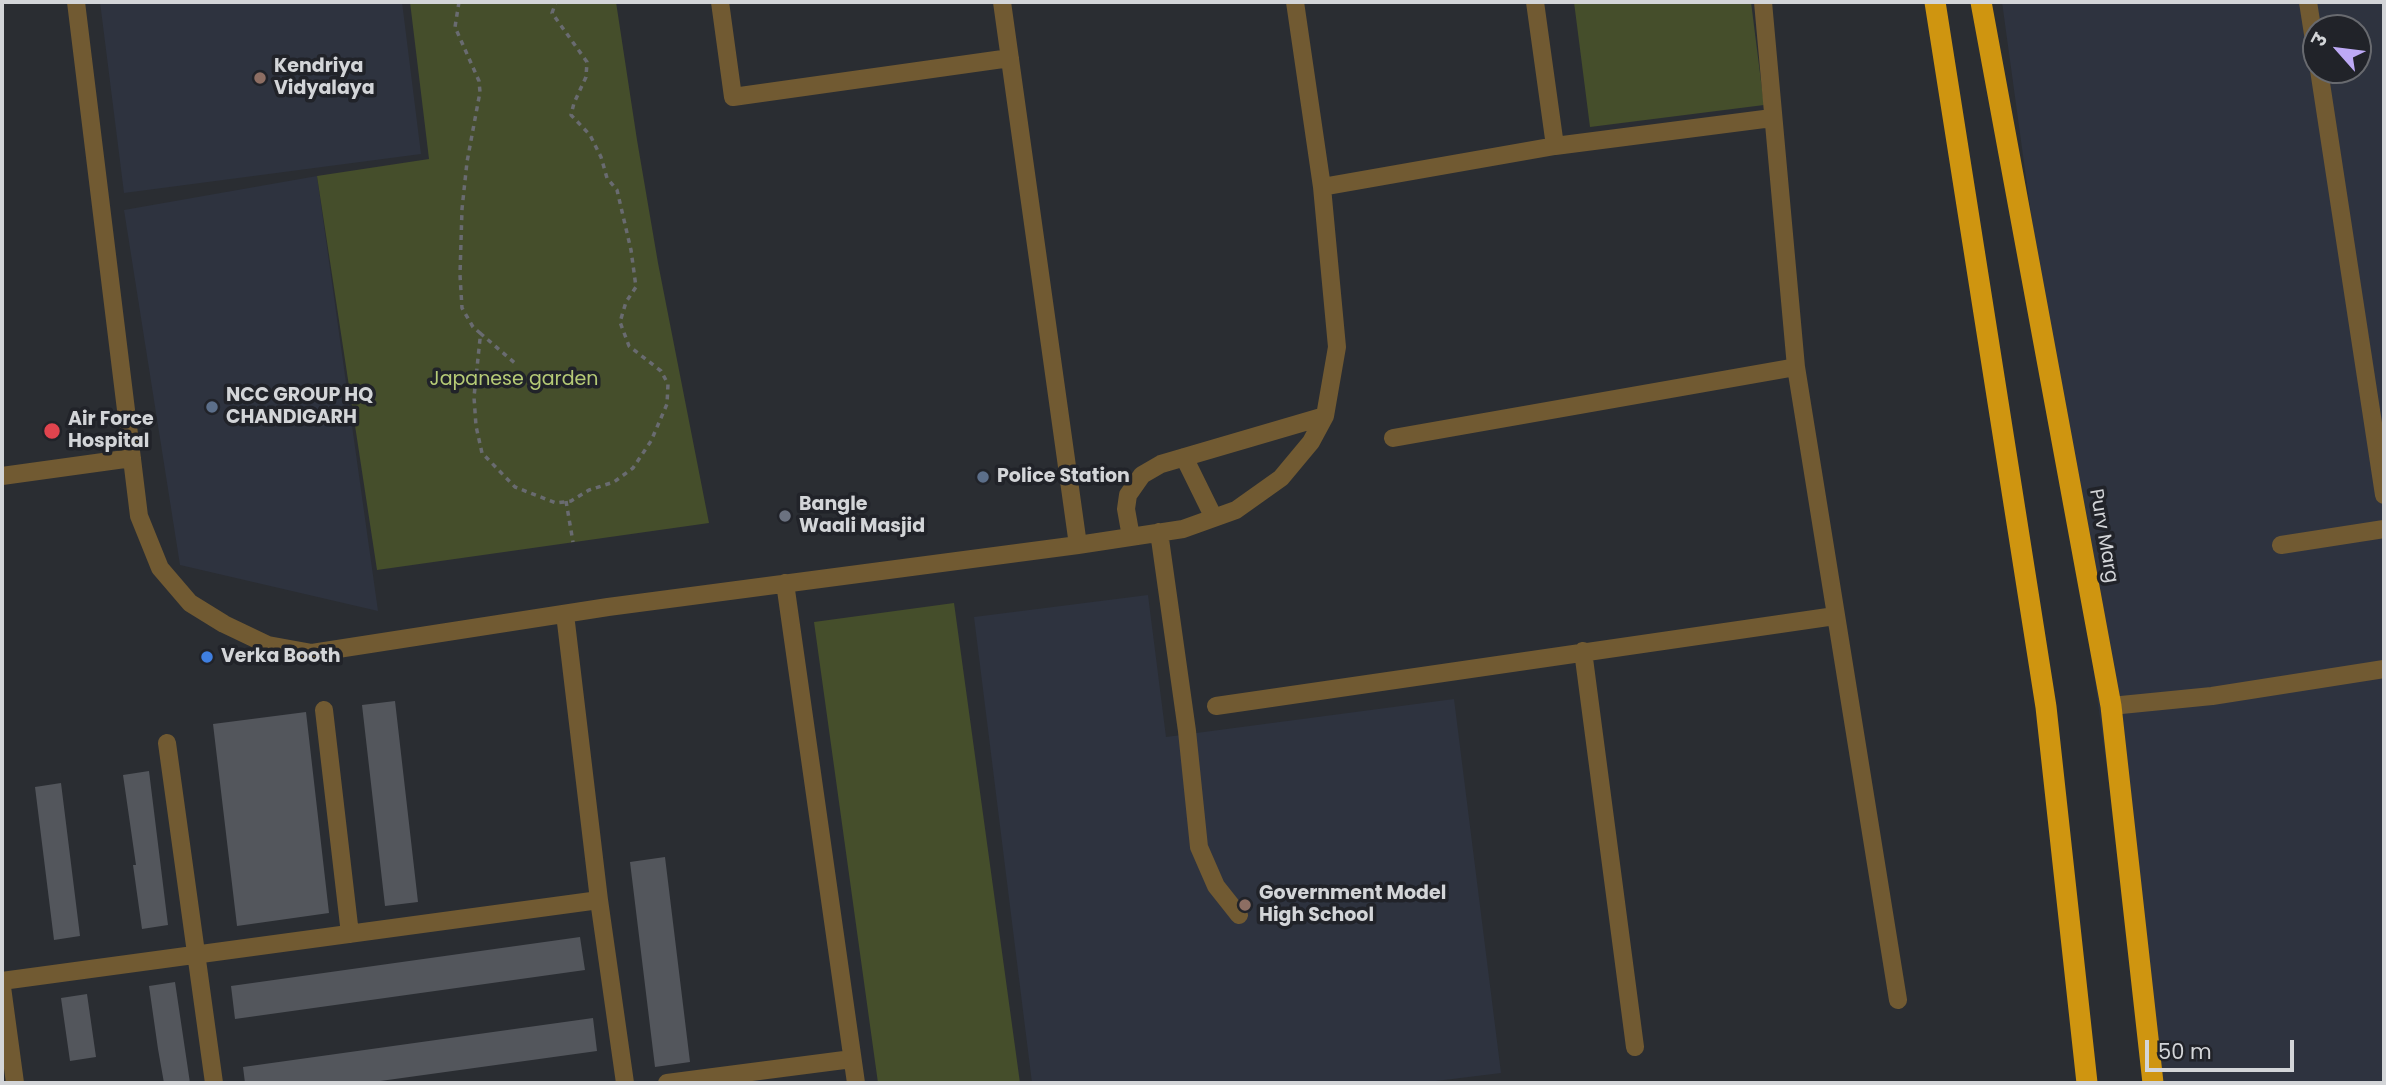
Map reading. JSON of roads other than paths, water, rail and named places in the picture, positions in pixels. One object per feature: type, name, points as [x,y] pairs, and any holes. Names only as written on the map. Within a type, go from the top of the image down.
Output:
[{"type":"highway","points":[[1935,2],[2046,707],[2087,1083]]},
{"type":"highway","name":"Purv Marg","points":[[1981,2],[2110,706],[2153,1083]]},
{"type":"street","points":[[76,2],[139,516],[160,568],[190,603],[224,624],[268,645],[312,653],[565,614],[1183,529],[1236,510],[1281,478],[1311,442],[1325,416],[1337,347],[1322,187],[1295,2]]},
{"type":"street","points":[[720,2],[733,97],[1010,58]]},
{"type":"street","points":[[1002,2],[1078,545]]},
{"type":"street","points":[[1535,2],[1555,146]]},
{"type":"street","points":[[1763,2],[1796,367],[1898,1000]]},
{"type":"street","points":[[2321,84],[2384,495]]},
{"type":"street","points":[[1322,187],[1555,146],[1772,118]]},
{"type":"street","points":[[1392,438],[1796,367]]},
{"type":"street","points":[[1131,537],[1126,509],[1128,495],[1142,475],[1161,464],[1325,416]]},
{"type":"street","points":[[1184,457],[1213,518]]},
{"type":"street","points":[[2,476],[132,458]]},
{"type":"street","points":[[2281,545],[2384,529]]},
{"type":"street","points":[[1159,532],[1187,731],[1199,847],[1216,886],[1239,915]]},
{"type":"street","points":[[785,583],[856,1083]]},
{"type":"street","points":[[565,614],[599,900],[625,1083]]},
{"type":"street","points":[[1216,706],[1835,616]]},
{"type":"street","points":[[1583,651],[1635,1047]]},
{"type":"street","points":[[2110,706],[2212,696],[2384,669]]},
{"type":"street","points":[[324,710],[350,934]]},
{"type":"street","points":[[167,743],[215,1083]]},
{"type":"street","points":[[2,981],[599,900]]},
{"type":"street","points":[[2,987],[15,1083]]},
{"type":"street","points":[[667,1083],[852,1059]]},
{"type":"place","name":"Kendriya Vidyalaya","points":[[260,78]]},
{"type":"place","name":"NCC GROUP HQ CHANDIGARH","points":[[212,407]]},
{"type":"place","name":"Air Force Hospital","points":[[52,431]]},
{"type":"place","name":"Police Station","points":[[983,477]]},
{"type":"place","name":"Bangle Waali Masjid","points":[[785,516]]},
{"type":"place","name":"Verka Booth","points":[[207,657]]},
{"type":"place","name":"Government Model High School","points":[[1245,905]]},
{"type":"park label","name":"Japanese garden","points":[[514,380]]}]
